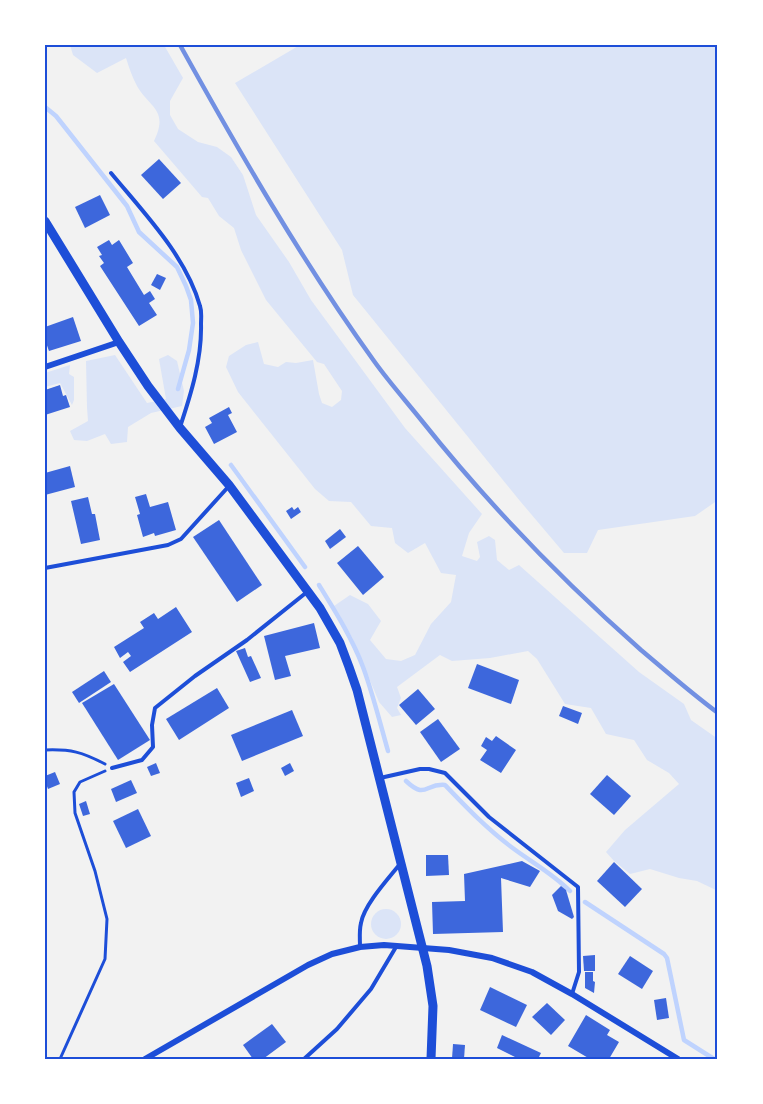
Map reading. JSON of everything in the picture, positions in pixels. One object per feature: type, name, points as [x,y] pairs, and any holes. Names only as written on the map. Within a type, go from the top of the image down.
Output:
[{"type":"street","points":[[45,221],[148,386],[180,428],[229,485],[307,591],[340,644],[357,690],[423,948],[433,1006],[431,1059]]},
{"type":"street","points":[[45,367],[119,342]]},
{"type":"street","points":[[146,1059],[308,965],[332,954],[360,947],[384,945],[470,953],[532,972],[678,1059]]},
{"type":"lane","points":[[111,174],[163,237],[188,275],[201,308],[201,338],[192,391],[180,428]]},
{"type":"lane","points":[[45,568],[168,545],[181,539],[229,485]]},
{"type":"lane","points":[[112,768],[142,760],[153,747],[152,725],[155,708],[195,676],[247,640],[307,591]]},
{"type":"lane","points":[[379,778],[420,769],[444,773],[489,817],[578,887],[579,972],[572,994]]},
{"type":"lane","points":[[360,947],[361,921],[367,907],[400,863]]},
{"type":"lane","points":[[304,1059],[337,1029],[371,988],[396,946]]},
{"type":"path","points":[[45,750],[67,749],[89,756],[112,768]]},
{"type":"path","points":[[60,1059],[105,959],[107,919],[95,871],[75,813],[74,792],[80,782],[112,768]]},
{"type":"shaded area","points":[[70,45],[164,45],[183,78],[170,101],[170,115],[178,129],[198,142],[217,147],[231,157],[243,175],[256,215],[289,262],[311,300],[405,428],[482,514],[469,533],[462,556],[477,561],[480,557],[477,542],[489,536],[495,540],[497,560],[509,570],[519,565],[639,672],[684,704],[691,720],[718,739],[718,891],[697,881],[650,869],[630,874],[606,852],[625,830],[679,784],[669,773],[647,760],[634,740],[606,734],[591,708],[565,704],[537,659],[528,651],[490,658],[452,661],[440,655],[397,687],[401,698],[397,708],[401,715],[392,717],[379,702],[352,637],[334,606],[350,595],[368,604],[381,621],[370,640],[386,659],[401,661],[415,655],[431,624],[451,602],[456,575],[441,573],[425,543],[408,553],[395,543],[392,528],[371,526],[351,502],[329,501],[315,489],[238,392],[226,367],[229,356],[246,345],[258,342],[264,364],[278,367],[286,362],[313,360],[322,403],[332,407],[341,400],[342,391],[324,364],[317,362],[266,300],[241,250],[234,228],[219,216],[208,198],[202,197],[154,141],[160,122],[159,116],[137,86],[126,58],[97,73],[73,55]]},
{"type":"shaded area","points":[[300,45],[718,45],[718,500],[695,516],[598,530],[587,553],[564,553],[353,295],[342,250],[235,83]]},
{"type":"shaded area","points":[[115,355],[147,403],[166,399],[159,359],[168,355],[177,361],[184,391],[182,406],[151,413],[128,427],[127,442],[111,444],[105,434],[87,441],[74,440],[70,431],[88,421],[86,361]]},
{"type":"shaded area","points":[[70,365],[69,374],[74,377],[72,405],[60,383],[45,387],[45,373]]},
{"type":"shaded area","points":[[386,909],[397,913],[401,924],[397,935],[386,939],[375,935],[371,924],[375,913]]},
{"type":"building","points":[[159,159],[181,183],[163,199],[141,175]]},
{"type":"building","points":[[100,195],[110,215],[85,228],[75,207]]},
{"type":"building","points":[[109,240],[112,245],[119,240],[133,263],[127,267],[144,295],[150,291],[155,299],[149,303],[157,315],[139,326],[100,266],[104,263],[97,247]]},
{"type":"building","points":[[157,274],[166,278],[160,290],[151,285]]},
{"type":"building","points":[[73,317],[81,341],[49,351],[45,340],[45,327]]},
{"type":"building","points":[[60,385],[63,396],[66,395],[70,407],[45,415],[45,390]]},
{"type":"building","points":[[229,407],[232,413],[228,415],[237,432],[214,444],[205,427],[212,423],[209,418]]},
{"type":"building","points":[[70,466],[75,487],[45,495],[45,473]]},
{"type":"building","points":[[146,494],[150,507],[168,502],[176,530],[143,537],[135,497]]},
{"type":"building","points":[[88,497],[92,514],[95,514],[100,540],[81,544],[71,501]]},
{"type":"building","points":[[292,507],[294,510],[298,507],[301,512],[291,519],[286,511]]},
{"type":"building","points":[[219,520],[262,585],[237,602],[193,537]]},
{"type":"building","points":[[340,529],[346,537],[330,549],[325,541]]},
{"type":"building","points":[[358,546],[384,577],[363,595],[337,563]]},
{"type":"building","points":[[176,607],[192,632],[130,672],[123,662],[131,656],[128,652],[120,658],[114,647],[144,628],[140,622],[154,613],[158,619]]},
{"type":"building","points":[[314,623],[320,648],[285,656],[291,676],[275,680],[264,636]]},
{"type":"building","points":[[245,648],[261,678],[250,682],[236,651]]},
{"type":"building","points":[[477,664],[519,680],[511,704],[468,688]]},
{"type":"building","points":[[104,671],[111,682],[79,703],[72,692]]},
{"type":"building","points":[[114,684],[150,740],[118,760],[82,703]]},
{"type":"building","points":[[217,688],[229,708],[179,740],[166,719]]},
{"type":"building","points":[[418,689],[435,709],[416,725],[399,705]]},
{"type":"building","points":[[563,706],[582,713],[578,724],[559,716]]},
{"type":"building","points":[[292,710],[303,736],[242,761],[231,735]]},
{"type":"building","points":[[438,719],[460,749],[441,762],[420,732]]},
{"type":"building","points":[[496,736],[516,750],[501,773],[480,760],[487,750],[481,746],[486,737],[492,741]]},
{"type":"building","points":[[156,763],[160,773],[151,776],[147,767]]},
{"type":"building","points":[[290,763],[294,771],[285,776],[281,768]]},
{"type":"building","points":[[55,772],[60,784],[48,789],[45,776]]},
{"type":"building","points":[[607,775],[631,796],[614,815],[590,794]]},
{"type":"building","points":[[249,778],[254,791],[241,797],[236,783]]},
{"type":"building","points":[[131,780],[137,793],[116,802],[111,789]]},
{"type":"building","points":[[86,801],[90,814],[83,816],[79,804]]},
{"type":"building","points":[[138,809],[151,836],[126,848],[113,821]]},
{"type":"building","points":[[426,855],[448,855],[449,875],[426,876]]},
{"type":"building","points":[[522,861],[540,871],[530,887],[501,878],[503,932],[433,934],[432,902],[465,901],[464,874]]},
{"type":"building","points":[[614,862],[642,889],[625,907],[597,881]]},
{"type":"building","points":[[561,886],[566,890],[574,917],[572,919],[558,911],[552,895]]},
{"type":"building","points":[[595,955],[595,971],[584,971],[583,956]]},
{"type":"building","points":[[630,956],[653,971],[642,989],[618,974]]},
{"type":"building","points":[[585,972],[593,972],[594,993],[585,988]]},
{"type":"building","points":[[490,987],[527,1005],[516,1027],[480,1010]]},
{"type":"building","points":[[666,998],[669,1018],[657,1020],[654,1000]]},
{"type":"building","points":[[547,1003],[565,1020],[551,1035],[532,1017]]},
{"type":"building","points":[[586,1015],[610,1030],[607,1035],[619,1042],[609,1059],[590,1059],[568,1046]]},
{"type":"building","points":[[272,1024],[286,1042],[263,1059],[253,1059],[243,1045]]},
{"type":"building","points":[[502,1035],[541,1053],[538,1059],[519,1059],[497,1048]]},
{"type":"building","points":[[453,1044],[465,1045],[464,1059],[452,1059]]},
{"type":"waterway","points":[[45,107],[56,116],[127,206],[139,232],[177,267],[186,286],[191,300],[193,323],[189,350],[178,389]]},
{"type":"waterway","points":[[231,465],[305,567]]},
{"type":"waterway","points":[[319,585],[359,656],[388,751]]},
{"type":"waterway","points":[[406,781],[422,790],[445,785],[495,834],[570,891]]},
{"type":"waterway","points":[[585,902],[664,954],[667,958],[684,1040],[714,1059]]},
{"type":"railway","points":[[180,45],[297,246],[347,323],[392,384],[473,482],[554,569],[641,650],[718,713]]}]
